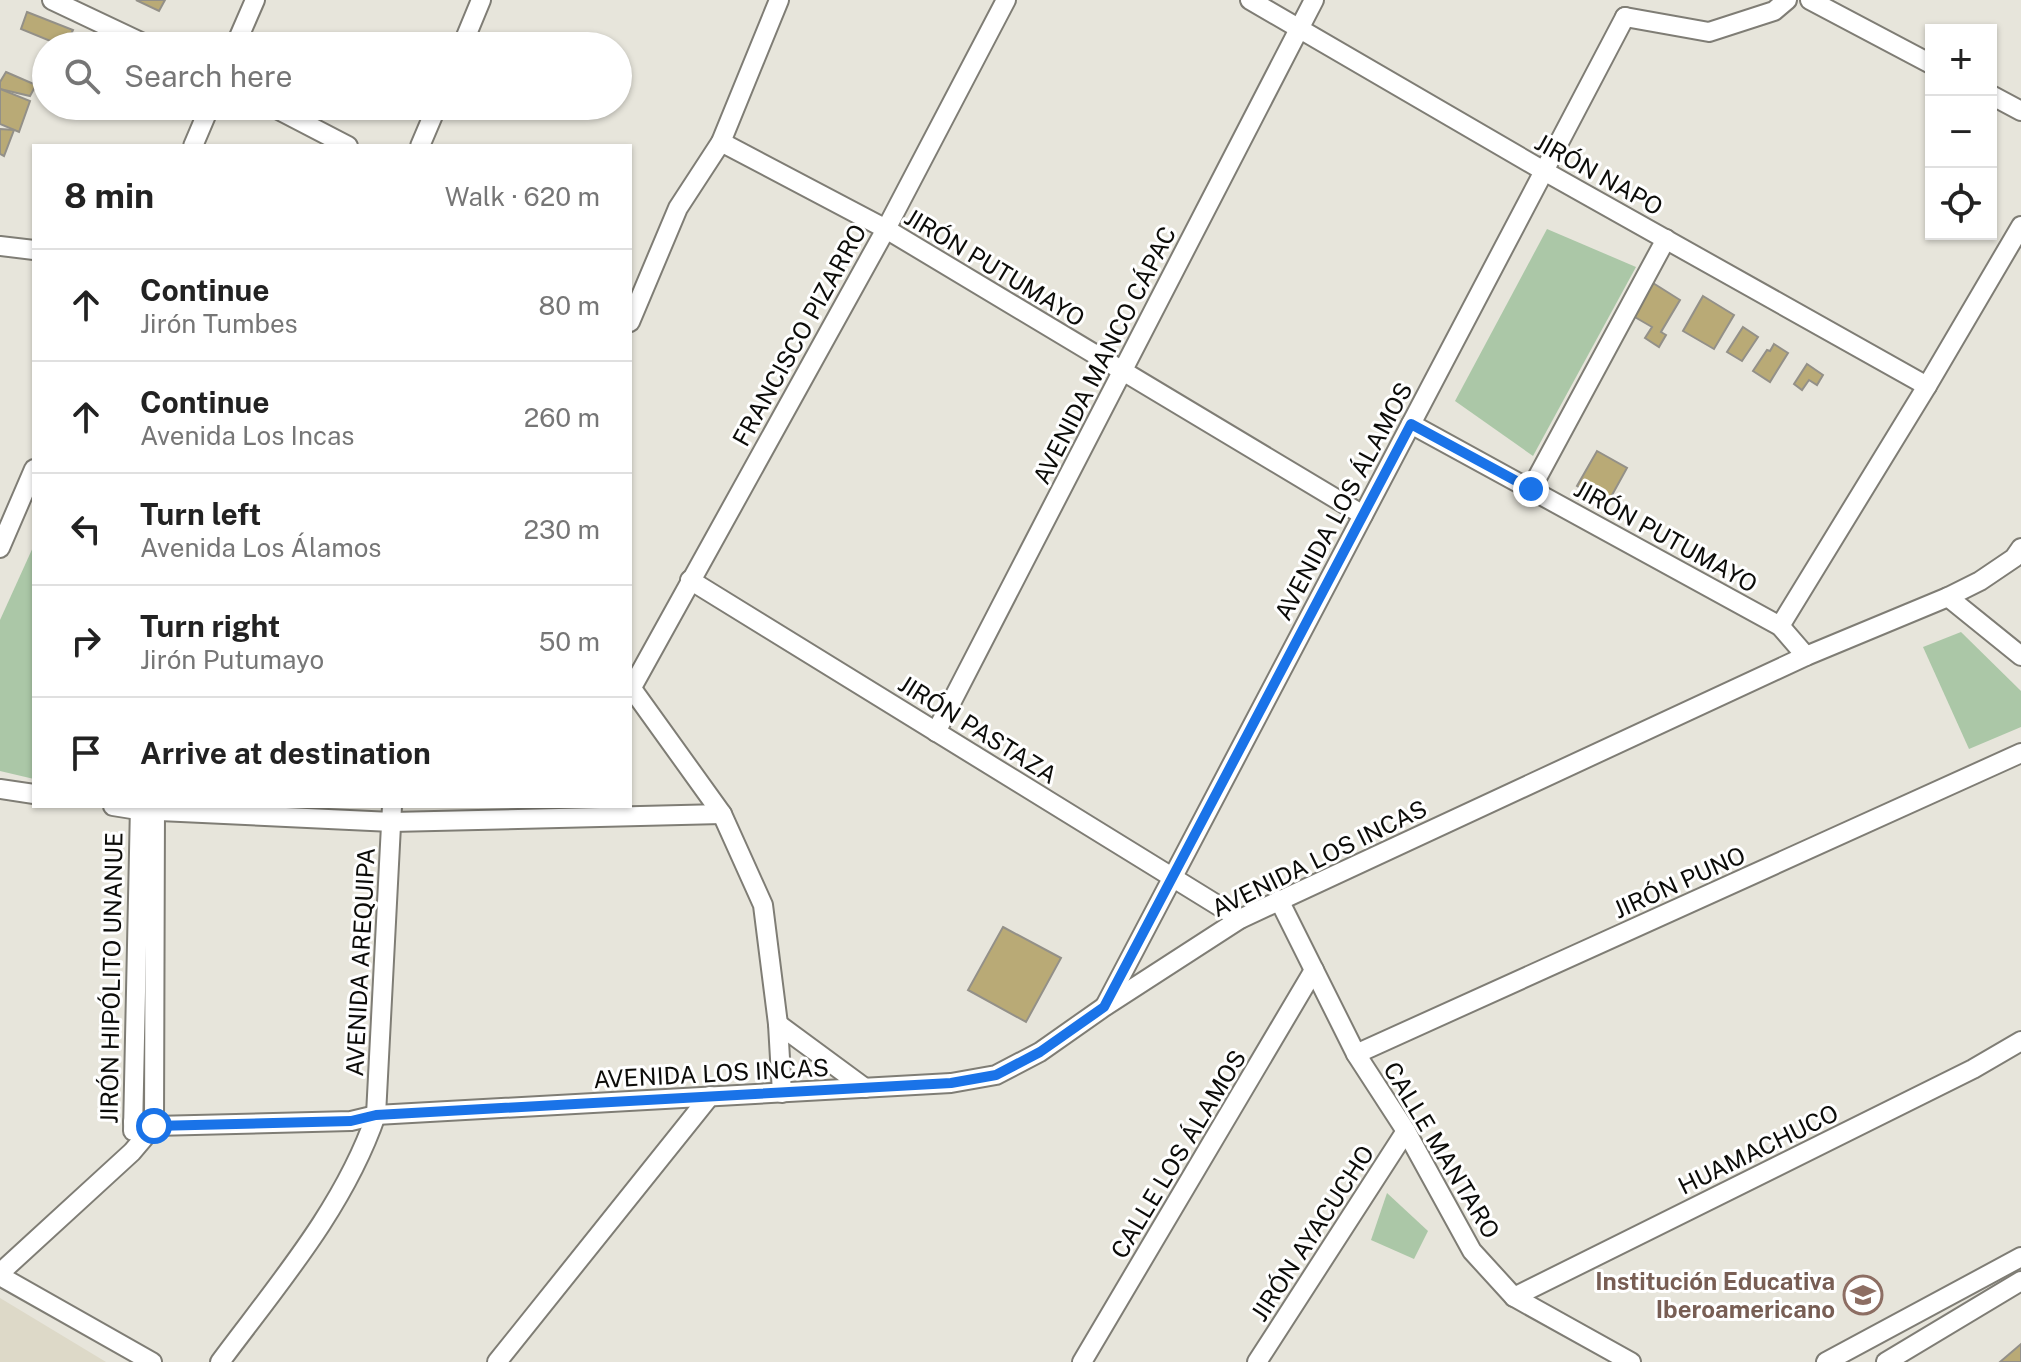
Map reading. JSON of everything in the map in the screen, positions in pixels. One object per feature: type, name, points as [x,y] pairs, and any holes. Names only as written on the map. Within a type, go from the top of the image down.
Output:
[{"type":"street","points":[[52,0],[119,32]]},
{"type":"street","points":[[241,32],[255,0]]},
{"type":"street","points":[[468,32],[481,0]]},
{"type":"street","points":[[632,311],[636,290],[678,208],[721,142],[779,0]]},
{"type":"street","name":"FRANCISCO PIZARRO","points":[[632,687],[886,229],[1006,0]]},
{"type":"street","name":"JIRÓN NAPO","points":[[1250,0],[1544,171],[1927,386]]},
{"type":"street","name":"AVENIDA MANCO CÁPAC","points":[[936,732],[1314,0]]},
{"type":"street","points":[[1622,9],[1709,32],[1774,11],[1787,0]]},
{"type":"street","points":[[1810,0],[1925,61]]},
{"type":"street","name":"AVENIDA LOS ÁLAMOS","points":[[1104,1007],[1544,171],[1622,9]]},
{"type":"street","points":[[1993,96],[2021,111]]},
{"type":"street","points":[[194,144],[204,120]]},
{"type":"street","points":[[298,120],[344,144]]},
{"type":"street","points":[[421,144],[431,120]]},
{"type":"street","name":"JIRÓN PUTUMAYO","points":[[721,142],[886,229],[1363,515]]},
{"type":"street","points":[[1780,626],[2021,226]]},
{"type":"street","points":[[1531,489],[1666,239]]},
{"type":"street","points":[[0,246],[32,250]]},
{"type":"street","name":"JIRÓN PUTUMAYO","points":[[1411,424],[1780,626],[1806,656]]},
{"type":"street","points":[[0,548],[6,521],[32,473]]},
{"type":"street","name":"AVENIDA LOS INCAS","points":[[133,1122],[154,1126],[351,1121],[376,1115],[951,1083],[996,1075],[1040,1052],[1240,919],[1806,656],[1948,597],[1991,574],[2014,558],[2021,548]]},
{"type":"street","name":"JIRÓN PASTAZA","points":[[690,580],[1240,919]]},
{"type":"street","points":[[1948,597],[2021,656]]},
{"type":"street","points":[[632,690],[722,814],[763,905],[778,1024],[782,1093]]},
{"type":"street","name":"JIRÓN PUNO","points":[[1356,1054],[2021,753]]},
{"type":"street","points":[[0,789],[32,794]]},
{"type":"street","points":[[147,808],[392,814],[722,814]]},
{"type":"street","name":"JIRÓN HIPÓLITO UNANUE","points":[[132,1152],[147,808]]},
{"type":"street","name":"JIRÓN HIPÓLITO UNANUE","points":[[0,1274],[132,1152],[154,1126],[147,808]]},
{"type":"street","name":"AVENIDA AREQUIPA","points":[[220,1362],[327,1217],[363,1152],[376,1115],[392,814]]},
{"type":"street","name":"CALLE MANTARO","points":[[1279,900],[1356,1054],[1406,1131],[1472,1251],[1514,1297],[1631,1362]]},
{"type":"street","name":"CALLE LOS ÁLAMOS","points":[[1082,1362],[1314,970]]},
{"type":"street","points":[[778,1024],[865,1088]]},
{"type":"street","name":"HUAMACHUCO","points":[[1514,1297],[1973,1069],[2021,1041]]},
{"type":"street","points":[[497,1362],[710,1096]]},
{"type":"street","name":"JIRÓN AYACUCHO","points":[[1257,1362],[1406,1131]]},
{"type":"street","points":[[1826,1362],[2021,1257]]},
{"type":"street","points":[[0,1274],[152,1362]]},
{"type":"street","points":[[1887,1362],[2021,1281]]},
{"type":"shaded area","points":[[0,1298],[106,1362],[0,1362]]},
{"type":"green space","points":[[1547,229],[1636,267],[1533,456],[1455,401]]},
{"type":"green space","points":[[32,549],[32,779],[0,771],[0,620]]},
{"type":"green space","points":[[1961,632],[2021,691],[2021,727],[1969,749],[1923,647]]},
{"type":"green space","points":[[1387,1193],[1428,1231],[1414,1259],[1371,1240]]},
{"type":"building","points":[[136,0],[165,0],[159,11]]},
{"type":"building","points":[[27,12],[73,30],[32,33],[21,29]]},
{"type":"building","points":[[6,72],[32,83],[32,92],[30,96],[0,89]]},
{"type":"building","points":[[0,89],[30,101],[19,132],[0,124]]},
{"type":"building","points":[[0,129],[14,130],[4,156],[0,154]]},
{"type":"building","points":[[1653,283],[1680,300],[1661,332],[1666,335],[1659,347],[1645,338],[1652,327],[1633,316]]},
{"type":"building","points":[[1703,296],[1734,315],[1714,349],[1683,331]]},
{"type":"building","points":[[1743,327],[1758,337],[1742,361],[1727,352]]},
{"type":"building","points":[[1774,344],[1788,353],[1770,382],[1753,371]]},
{"type":"building","points":[[1807,364],[1823,375],[1817,385],[1809,380],[1802,390],[1794,384]]},
{"type":"building","points":[[1597,451],[1627,468],[1607,504],[1577,486]]},
{"type":"building","points":[[1003,927],[1061,958],[1026,1022],[968,990]]},
{"type":"building","points":[[2021,1344],[2021,1362],[2000,1362]]},
{"type":"place","name":"Institución Educativa Iberoamericano","points":[[1863,1295]]},
{"type":"route","points":[[154,1126],[351,1121],[376,1115],[951,1083],[996,1075],[1040,1052],[1104,1007],[1411,424],[1531,489]]}]
